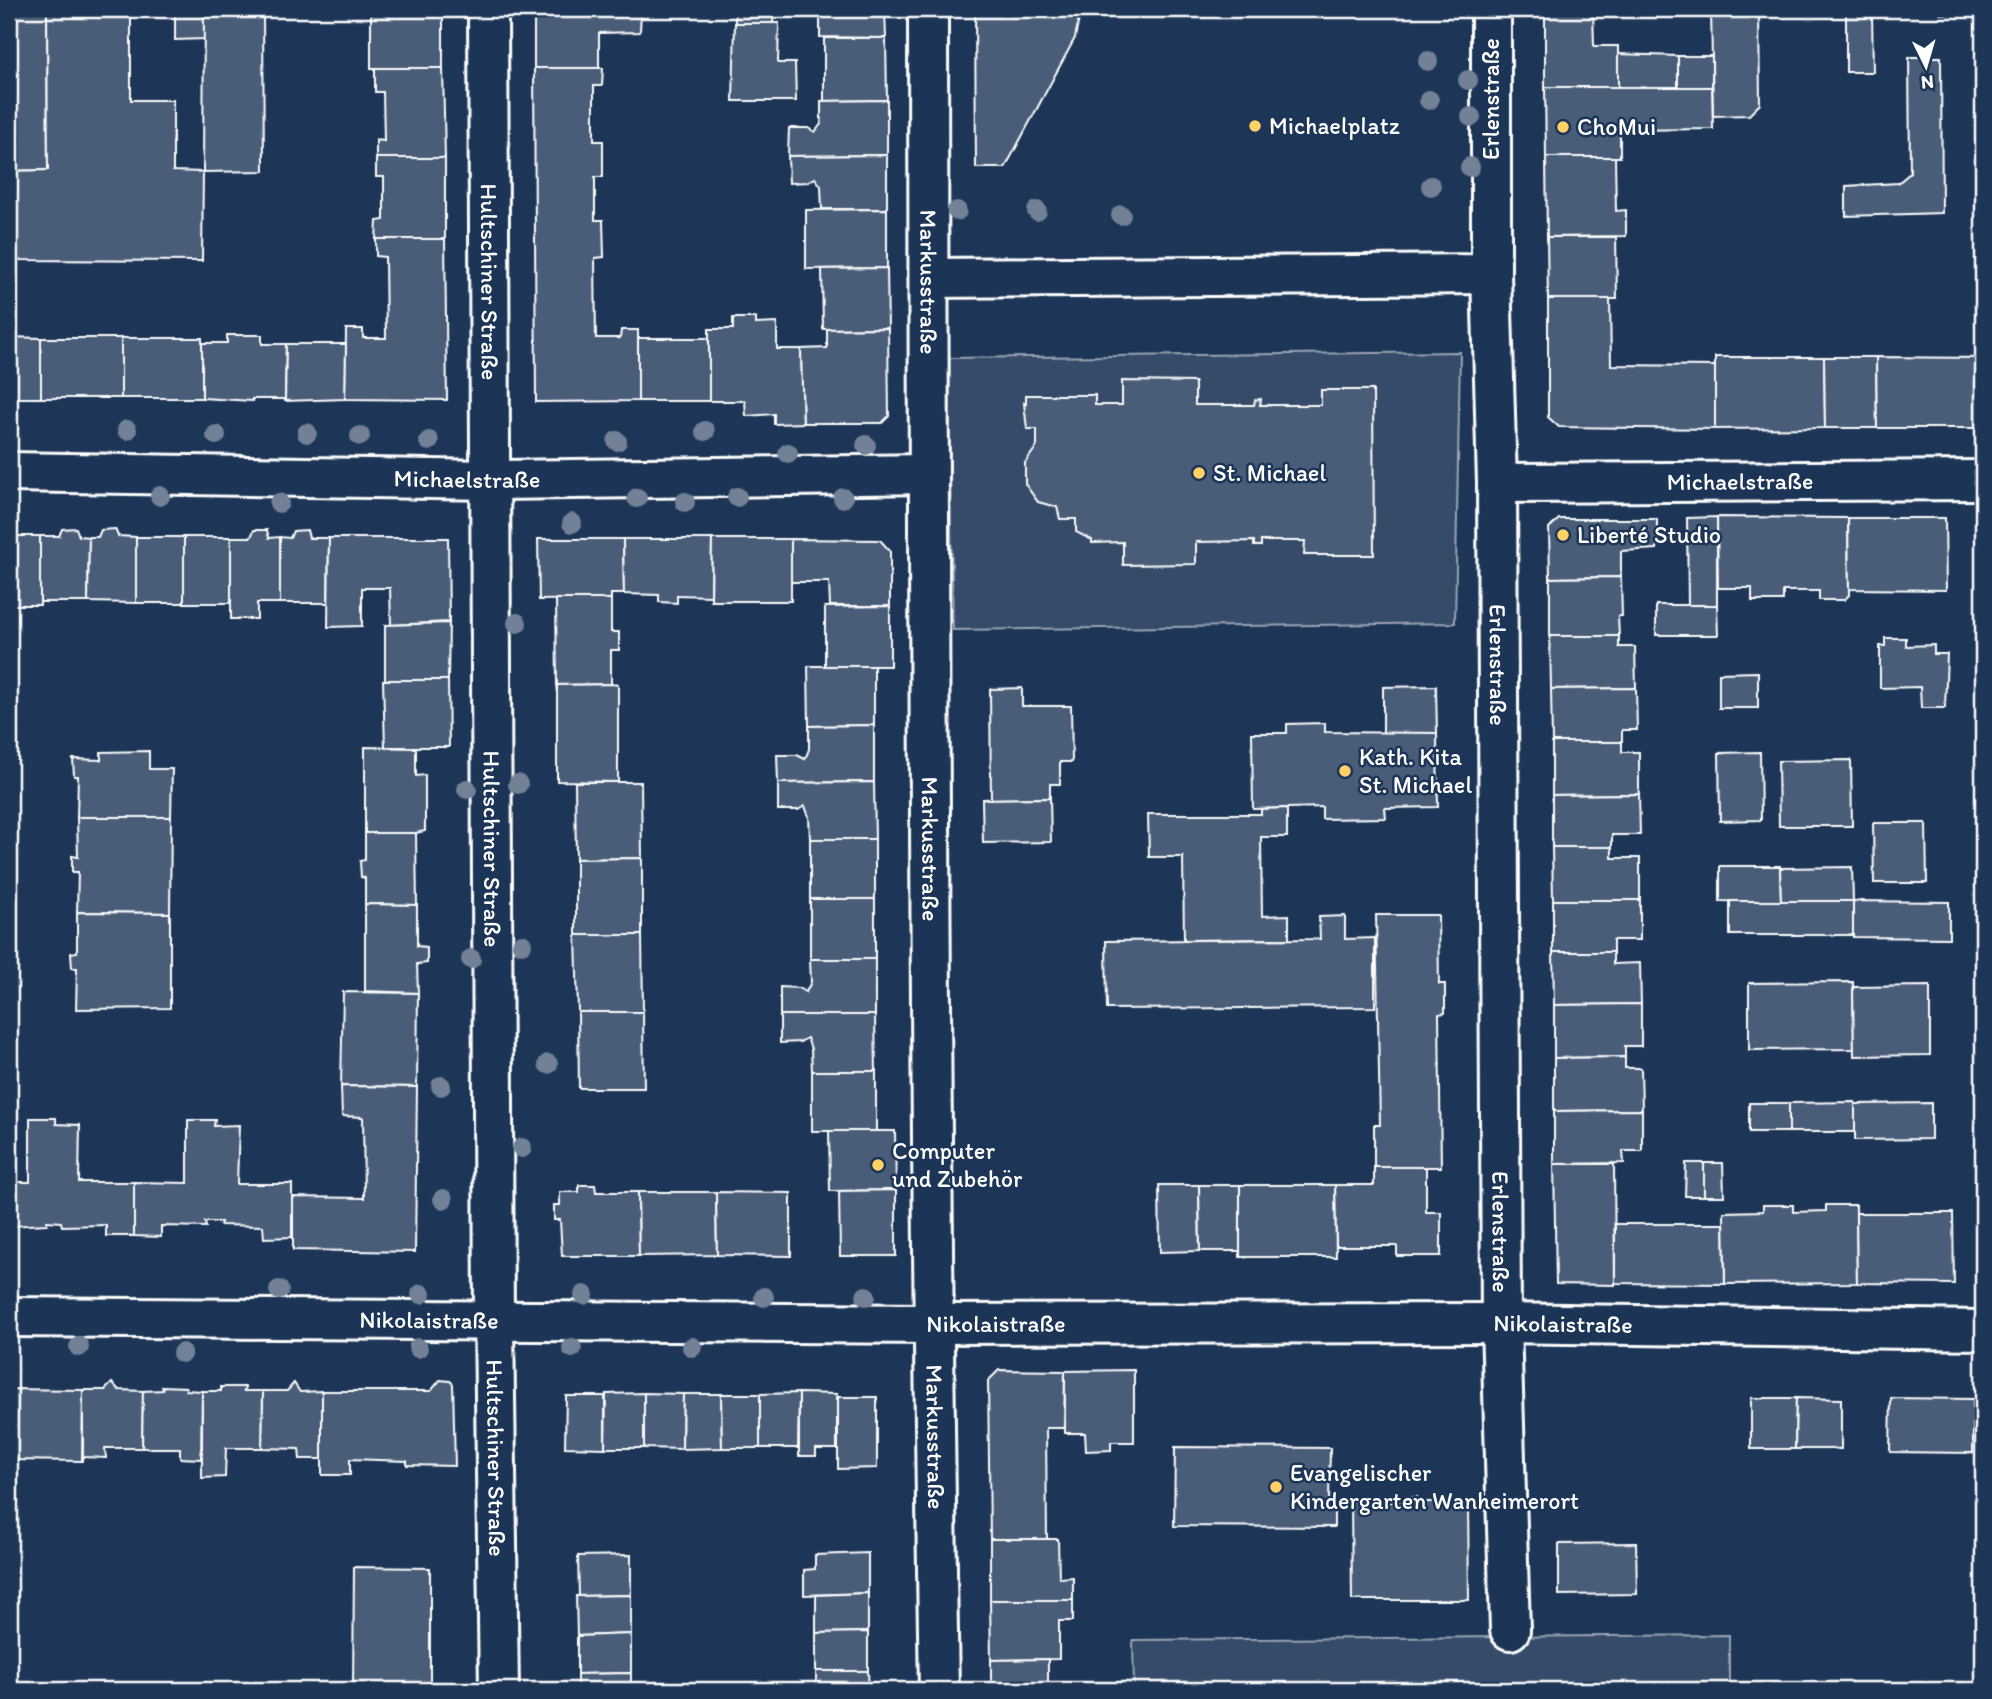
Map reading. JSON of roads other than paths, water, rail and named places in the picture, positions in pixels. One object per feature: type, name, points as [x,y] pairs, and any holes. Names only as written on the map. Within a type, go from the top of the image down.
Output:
[{"type":"street","name":"Hultschiner Straße","points":[[488,9],[494,1322],[499,1690]]},
{"type":"street","name":"Markusstraße","points":[[928,9],[932,1324],[939,1690]]},
{"type":"street","name":"Erlenstraße","points":[[1491,9],[1491,274],[1497,483],[1501,1323],[1510,1630]]},
{"type":"street","points":[[929,278],[1491,274]]},
{"type":"street","name":"Michaelstraße","points":[[9,472],[492,480],[928,474]]},
{"type":"street","name":"Michaelstraße","points":[[1497,483],[1983,480]]},
{"type":"street","name":"Nikolaistraße","points":[[9,1317],[932,1324],[1501,1323],[1983,1330]]},
{"type":"place","name":"Michaelplatz","points":[[1255,126]]},
{"type":"place","name":"ChoMui","points":[[1563,127]]},
{"type":"place","name":"St. Michael","points":[[1199,473]]},
{"type":"place","name":"Liberté Studio","points":[[1563,535]]},
{"type":"place","name":"Kath. Kita St. Michael","points":[[1345,771]]},
{"type":"place","name":"Computer und Zubehör","points":[[878,1165]]},
{"type":"place","name":"Evangelischer Kindergarten Wanheimerort","points":[[1276,1487]]}]
